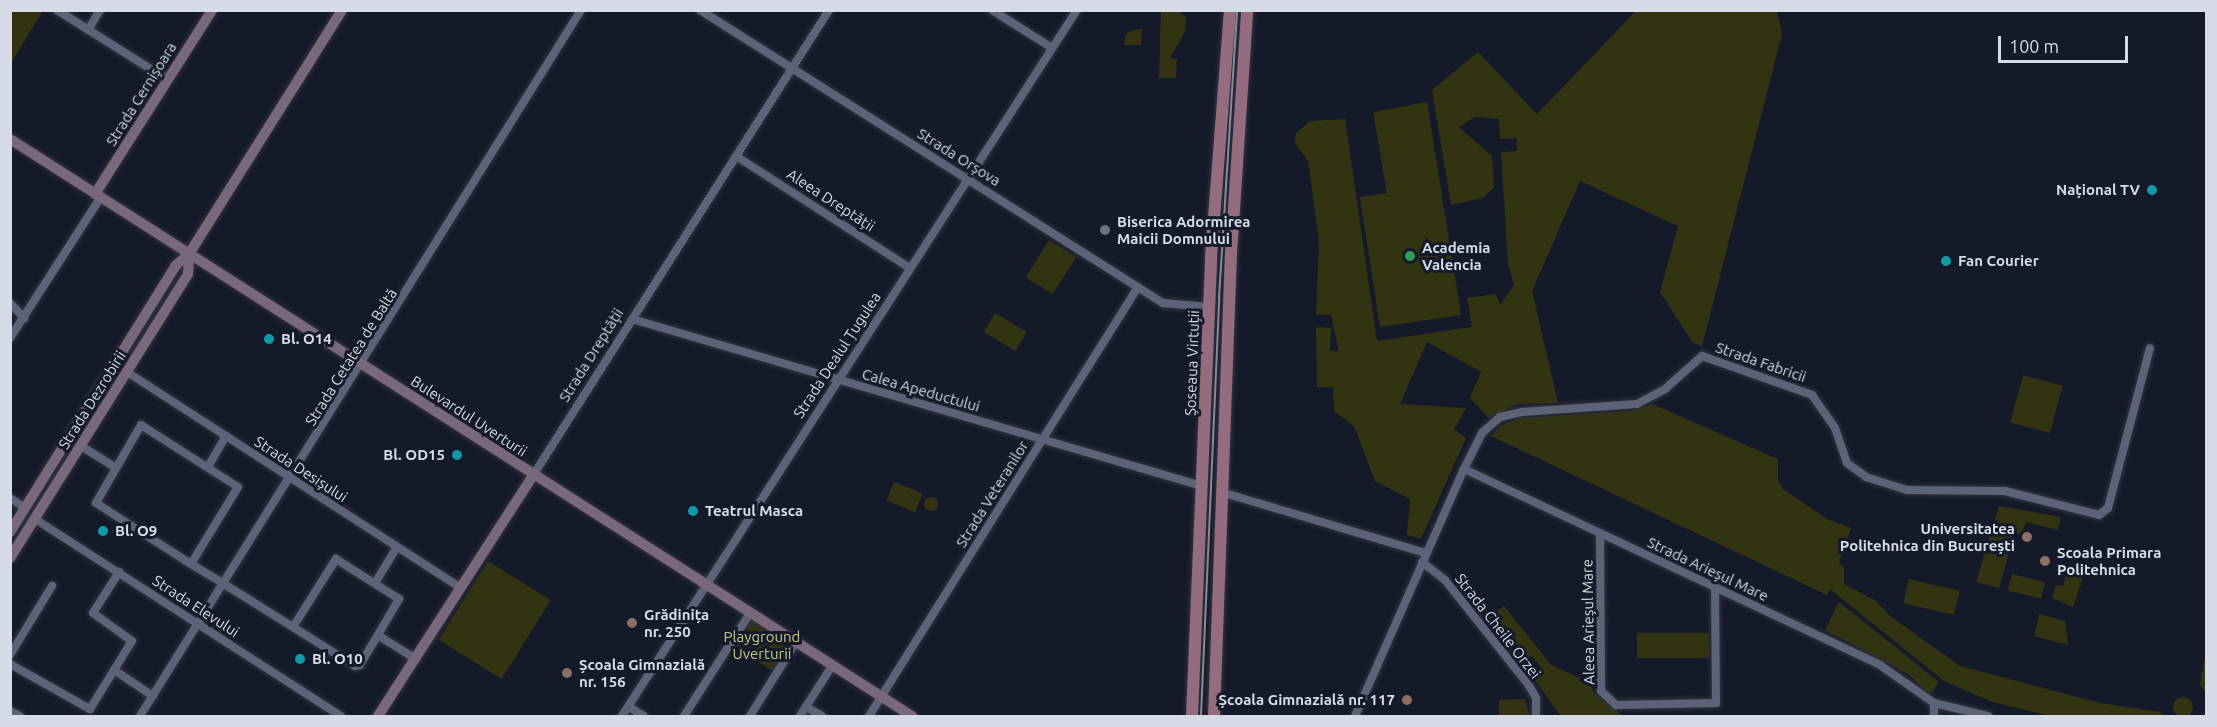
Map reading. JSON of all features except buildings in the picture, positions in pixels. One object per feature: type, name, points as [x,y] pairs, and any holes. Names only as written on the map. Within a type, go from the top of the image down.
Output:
[{"type":"main road","name":"Strada Cernișoara","points":[[98,196],[212,10]]},
{"type":"main road","name":"Strada Dezrobirii","points":[[10,532],[176,265],[189,254],[342,10]]},
{"type":"main road","name":"Șoseaua Virtuții","points":[[1192,717],[1209,307],[1230,10]]},
{"type":"main road","points":[[1214,717],[1221,492],[1238,112],[1246,10]]},
{"type":"main road","name":"Bulevardul Uverturii","points":[[10,139],[912,717]]},
{"type":"main road","name":"Strada Dezrobirii","points":[[10,558],[188,274],[189,254]]},
{"type":"main road","name":"Strada Dreptății","points":[[378,717],[534,474]]},
{"type":"street","points":[[57,10],[168,80]]},
{"type":"street","points":[[88,30],[100,10]]},
{"type":"street","name":"Strada Cetatea de Baltă","points":[[140,717],[363,365],[581,10]]},
{"type":"street","name":"Strada Orșova","points":[[700,10],[1167,305],[1209,307]]},
{"type":"street","name":"Strada Dreptății","points":[[534,474],[829,10]]},
{"type":"street","points":[[992,10],[1052,48]]},
{"type":"street","name":"Strada Dealul Țugulea","points":[[622,717],[705,584],[1077,10]]},
{"type":"street","name":"Aleea Dreptății","points":[[736,156],[910,268]]},
{"type":"street","name":"Strada Cernișoara","points":[[10,338],[98,196]]},
{"type":"street","name":"Strada Veteranilor","points":[[869,717],[1138,287]]},
{"type":"street","points":[[10,303],[24,318]]},
{"type":"street","name":"Calea Apeductului","points":[[632,319],[1202,486]]},
{"type":"street","name":"Strada Fabricii","points":[[1355,717],[1464,470],[1482,433],[1500,417],[1522,412],[1636,404],[1665,389],[1702,356],[1809,393],[1835,428],[1847,463],[1866,477],[1907,490],[2005,491],[2099,515],[2108,508],[2150,348]]},
{"type":"street","name":"Strada Desișului","points":[[127,372],[460,588]]},
{"type":"street","points":[[191,564],[238,487],[141,425],[114,467],[96,503],[191,564],[292,627],[357,666],[400,602],[336,558],[292,627]]},
{"type":"street","points":[[208,467],[226,436]]},
{"type":"street","points":[[81,446],[114,467]]},
{"type":"street","name":"Strada Arieșul Mare","points":[[1464,470],[1880,665],[1934,703]]},
{"type":"street","points":[[1221,492],[1426,553]]},
{"type":"street","points":[[10,498],[25,508]]},
{"type":"street","name":"Strada Elevului","points":[[35,519],[342,717]]},
{"type":"street","name":"Aleea Arieșul Mare","points":[[1600,533],[1601,691],[1616,705],[1716,704],[1715,588]]},
{"type":"street","points":[[375,583],[397,547]]},
{"type":"street","name":"Strada Cheile Orzei","points":[[1422,562],[1445,580],[1528,684],[1536,698],[1536,717]]},
{"type":"street","points":[[10,664],[87,710],[114,670],[131,638],[93,613],[119,572]]},
{"type":"street","points":[[10,655],[52,586]]},
{"type":"street","points":[[684,717],[750,613]]},
{"type":"street","points":[[379,636],[416,659]]},
{"type":"street","points":[[750,717],[796,642]]},
{"type":"street","points":[[800,717],[832,666]]},
{"type":"street","points":[[114,670],[153,696]]},
{"type":"street","points":[[1934,717],[1934,703],[1988,717]]},
{"type":"street","points":[[629,707],[644,717]]},
{"type":"street","points":[[806,707],[822,717]]},
{"type":"street","points":[[10,711],[20,717]]},
{"type":"green space","points":[[1637,10],[1777,11],[1782,34],[1702,346],[1693,343],[1660,292],[1678,226],[1580,181],[1532,291],[1558,403],[1517,404],[1489,418],[1470,398],[1481,372],[1427,342],[1400,404],[1466,408],[1454,430],[1466,438],[1421,539],[1407,535],[1410,499],[1375,481],[1354,426],[1334,411],[1333,387],[1317,387],[1316,327],[1331,328],[1330,351],[1339,351],[1331,315],[1316,314],[1319,241],[1308,161],[1295,143],[1296,133],[1310,121],[1345,119],[1377,341],[1472,327],[1467,298],[1496,294],[1500,305],[1514,285],[1508,263],[1501,152],[1517,151],[1517,138],[1500,139],[1499,119],[1475,117],[1459,127],[1492,156],[1494,187],[1483,198],[1451,205],[1432,90],[1478,52],[1537,114]]},
{"type":"green space","points":[[10,11],[43,11],[11,63]]},
{"type":"green space","points":[[1161,11],[1181,11],[1181,15],[1186,16],[1185,32],[1170,58],[1177,59],[1176,78],[1159,78]]},
{"type":"green space","points":[[1142,28],[1141,45],[1124,45],[1126,33]]},
{"type":"green space","name":"Academia Valencia","points":[[1427,102],[1461,315],[1380,327],[1360,197],[1387,193],[1373,112]]},
{"type":"green space","points":[[1049,240],[1076,257],[1053,294],[1026,277]]},
{"type":"green space","points":[[995,313],[1027,332],[1015,351],[984,332]]},
{"type":"green space","points":[[2023,375],[2063,386],[2050,433],[2010,422]]},
{"type":"green space","points":[[1652,404],[1778,459],[1778,481],[1783,489],[1827,519],[1851,528],[1839,562],[1844,568],[1844,584],[1876,601],[1890,616],[1960,666],[2100,703],[2160,712],[2164,716],[2050,716],[1993,702],[1944,681],[1830,589],[1827,595],[1491,436],[1500,426],[1519,418],[1631,411]]},
{"type":"green space","points":[[894,482],[923,494],[915,512],[887,501]]},
{"type":"green space","points":[[931,497],[936,499],[938,504],[936,509],[931,511],[926,509],[924,504],[926,499]]},
{"type":"green space","points":[[1999,506],[2061,517],[2058,530],[2026,522],[2022,534],[2014,535],[1999,588],[1976,582]]},
{"type":"green space","points":[[488,561],[551,600],[501,679],[439,640]]},
{"type":"green space","points":[[2012,574],[2045,582],[2041,599],[2008,590]]},
{"type":"green space","points":[[2066,574],[2083,578],[2073,607],[2052,598],[2056,585],[2063,586]]},
{"type":"green space","points":[[1909,579],[1960,591],[1954,615],[1903,603]]},
{"type":"green space","points":[[1839,602],[1939,682],[1930,695],[1908,674],[1825,630]]},
{"type":"green space","points":[[1504,606],[1551,665],[1589,682],[1594,693],[1623,716],[1561,716],[1536,682],[1535,675],[1542,668],[1532,656],[1520,665],[1485,620]]},
{"type":"green space","points":[[2039,614],[2065,621],[2068,645],[2034,636]]},
{"type":"green space","name":"Playground Uverturii","points":[[752,619],[790,643],[773,671],[735,647]]},
{"type":"green space","points":[[1637,633],[1709,633],[1709,658],[1637,658]]},
{"type":"green space","points":[[2206,650],[2206,694],[2200,684]]},
{"type":"green space","points":[[2183,697],[2190,700],[2193,707],[2190,714],[2183,717],[2176,714],[2173,707],[2176,700]]},
{"type":"green space","points":[[1525,699],[1530,716],[1499,716],[1499,700]]},
{"type":"tram line","points":[[1201,716],[1219,298],[1237,10]]},
{"type":"place","name":"Național TV","points":[[2152,190]]},
{"type":"place","name":"Biserica Adormirea Maicii Domnului","points":[[1105,230]]},
{"type":"place","name":"Academia Valencia","points":[[1410,256]]},
{"type":"place","name":"Fan Courier","points":[[1946,261]]},
{"type":"place","name":"Bl. O14","points":[[269,339]]},
{"type":"place","name":"Bl. OD15","points":[[457,455]]},
{"type":"place","name":"Teatrul Masca","points":[[693,511]]},
{"type":"place","name":"Bl. O9","points":[[103,531]]},
{"type":"place","name":"Universitatea Politehnica din București","points":[[2027,537]]},
{"type":"place","name":"Scoala Primara Politehnica","points":[[2045,561]]},
{"type":"place","name":"Grădinița nr. 250","points":[[632,623]]},
{"type":"place","name":"Bl. O10","points":[[300,659]]},
{"type":"place","name":"Școala Gimnazială nr. 156","points":[[567,673]]},
{"type":"place","name":"Școala Gimnazială nr. 117","points":[[1407,700]]}]
